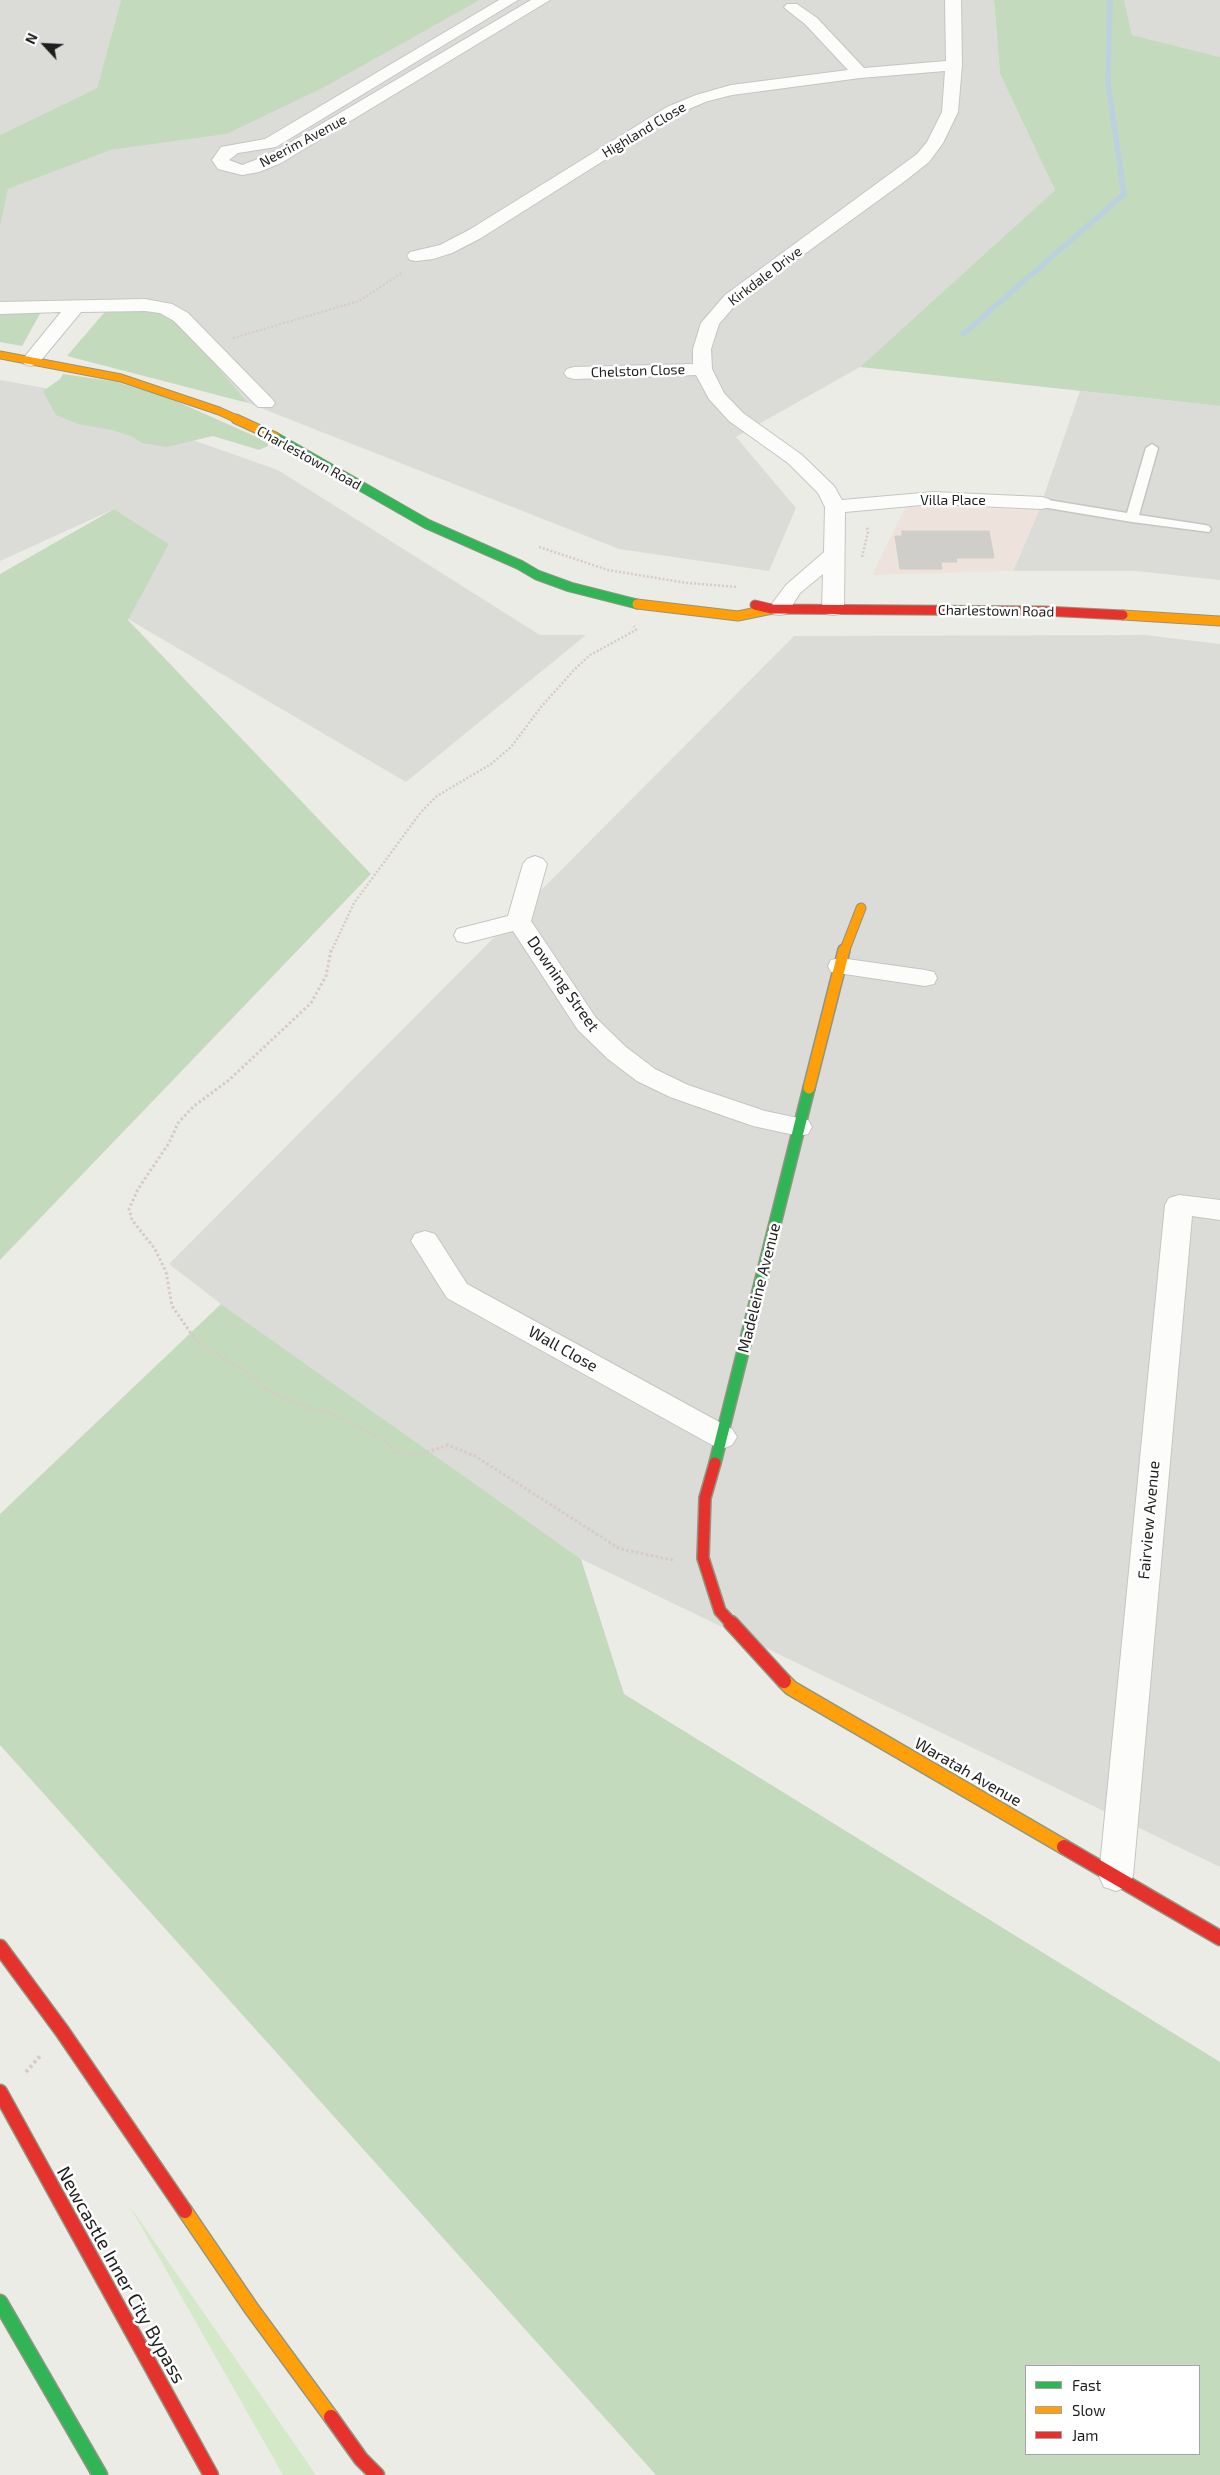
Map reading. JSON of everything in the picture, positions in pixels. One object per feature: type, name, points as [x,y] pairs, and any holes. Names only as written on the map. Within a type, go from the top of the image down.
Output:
[{"type":"main road","name":"Charlestown Road","points":[[0,355],[121,378],[219,411],[283,440],[427,524],[520,564],[537,575],[570,587],[643,605],[738,616],[776,609],[833,609],[1044,612],[1220,621]]},
{"type":"main road","name":"Charlestown Road","points":[[520,564],[583,578]]},
{"type":"main road","name":"Charlestown Road","points":[[739,602],[776,609]]},
{"type":"main road","name":"Madeleine Avenue","points":[[720,1611],[704,1562],[705,1498],[846,942],[861,908]]},
{"type":"main road","name":"Waratah Avenue","points":[[720,1611],[791,1688],[1220,1938]]},
{"type":"main road","points":[[0,1947],[62,2031],[251,2308],[362,2459],[377,2475]]},
{"type":"main road","name":"Newcastle Inner City Bypass","points":[[2,2095],[211,2475]]},
{"type":"main road","points":[[0,2302],[100,2475]]},
{"type":"street","name":"Neerim Avenue","points":[[510,0],[270,143],[227,151],[220,160],[224,165],[242,170],[253,168],[275,159],[542,0]]},
{"type":"street","name":"Kirkdale Drive","points":[[702,369],[702,349],[710,323],[731,299],[899,177],[929,150],[943,128],[950,112],[954,65],[953,0]]},
{"type":"street","points":[[792,7],[811,21],[860,73]]},
{"type":"street","name":"Highland Close","points":[[416,256],[433,254],[475,234],[673,110],[702,98],[731,90],[860,73],[954,65]]},
{"type":"street","name":"Charlestown Road","points":[[0,308],[145,305],[165,308],[181,317],[265,404]]},
{"type":"street","points":[[30,360],[76,306]]},
{"type":"street","points":[[702,369],[716,395],[736,417],[795,459],[827,490],[835,507],[833,609]]},
{"type":"street","name":"Chelston Close","points":[[574,373],[702,369]]},
{"type":"street","name":"Villa Place","points":[[835,507],[933,498],[1042,503]]},
{"type":"street","points":[[776,609],[792,589],[834,554]]},
{"type":"street","name":"Downing Street","points":[[535,864],[519,921],[587,1024],[617,1053],[646,1075],[679,1091],[722,1107],[799,1127]]},
{"type":"street","name":"Downing Street","points":[[466,935],[519,921]]},
{"type":"street","points":[[840,966],[925,978]]},
{"type":"street","name":"Fairview Avenue","points":[[1116,1876],[1180,1205],[1220,1210]]},
{"type":"street","name":"Wall Close","points":[[425,1241],[457,1291],[722,1437]]},
{"type":"lane","points":[[1132,518],[1152,448]]},
{"type":"lane","points":[[1042,503],[1205,529]]},
{"type":"path","points":[[209,346],[359,301],[401,274],[416,256]]},
{"type":"path","points":[[532,544],[572,560],[608,570],[687,584],[746,587]]},
{"type":"path","points":[[636,630],[590,655],[559,686],[511,747],[491,764],[437,796],[421,812],[354,903],[329,955],[326,976],[311,1003],[229,1080],[194,1106],[178,1123],[169,1143],[138,1189],[130,1209],[132,1220],[155,1249],[166,1272],[172,1306],[197,1342],[246,1372],[268,1391],[311,1409],[332,1413],[382,1439],[396,1452],[419,1455],[448,1444],[475,1456],[620,1549],[674,1560],[704,1562]]},
{"type":"path","points":[[2,2095],[62,2031]]},
{"type":"shaded area","points":[[0,0],[121,0],[97,88],[0,135]]},
{"type":"shaded area","points":[[480,0],[994,0],[1000,74],[1055,190],[860,367],[736,437],[796,508],[769,571],[619,549],[248,403],[171,312],[109,307],[0,313],[0,227],[8,189],[111,150],[227,134],[323,88]]},
{"type":"shaded area","points":[[1124,0],[1220,0],[1220,57],[1132,35]]},
{"type":"shaded area","points":[[0,380],[45,388],[278,470],[540,635],[586,635],[406,782],[128,619],[169,544],[114,509],[0,561]]},
{"type":"shaded area","points":[[1080,391],[1220,406],[1220,580],[1136,571],[1013,571],[1039,510]]},
{"type":"shaded area","points":[[906,506],[1039,510],[1013,571],[872,575]]},
{"type":"shaded area","points":[[1145,635],[1220,644],[1220,1867],[581,1559],[221,1304],[169,1264],[794,636]]},
{"type":"green space","points":[[121,0],[480,0],[323,88],[227,134],[111,150],[8,189],[0,227],[0,135],[97,88]]},
{"type":"green space","points":[[994,0],[1124,0],[1132,35],[1220,57],[1220,406],[860,367],[1055,190],[1000,74]]},
{"type":"green space","points":[[109,307],[171,312],[248,403],[67,356]]},
{"type":"green space","points":[[41,312],[22,346],[0,342],[0,313]]},
{"type":"green space","points":[[63,374],[117,382],[169,398],[268,442],[268,446],[259,450],[213,436],[166,447],[142,443],[133,437],[112,430],[78,424],[56,415],[43,391],[60,379]]},
{"type":"green space","points":[[114,509],[169,544],[128,620],[371,874],[0,1260],[0,574]]},
{"type":"green space","points":[[221,1304],[581,1559],[624,1694],[1220,2062],[1220,2475],[656,2475],[0,1745],[0,1514]]},
{"type":"green space","points":[[129,2205],[316,2475],[283,2475]]},
{"type":"building","points":[[902,531],[989,531],[994,558],[956,558],[957,562],[941,562],[942,569],[900,569],[895,536],[902,536]]},
{"type":"waterway","points":[[963,334],[1124,194],[1108,83],[1110,0]]},
{"type":"traffic: fast","points":[[275,437],[427,524],[520,565],[537,575],[570,587],[637,604]]},
{"type":"traffic: fast","points":[[715,1463],[809,1088]]},
{"type":"traffic: fast","points":[[0,2302],[100,2475]]},
{"type":"traffic: slow","points":[[0,355],[121,378],[219,411],[275,437]]},
{"type":"traffic: slow","points":[[637,604],[738,616],[772,609]]},
{"type":"traffic: slow","points":[[1123,615],[1220,621]]},
{"type":"traffic: slow","points":[[809,1088],[846,942],[861,908]]},
{"type":"traffic: slow","points":[[784,1681],[791,1688],[1064,1847]]},
{"type":"traffic: slow","points":[[185,2211],[251,2308],[331,2417]]},
{"type":"traffic: jam","points":[[755,605],[772,609],[1044,611],[1123,615]]},
{"type":"traffic: jam","points":[[715,1463],[705,1498],[703,1558],[720,1611],[784,1681]]},
{"type":"traffic: jam","points":[[1064,1847],[1220,1938]]},
{"type":"traffic: jam","points":[[0,1947],[62,2031],[185,2211]]},
{"type":"traffic: jam","points":[[0,2092],[211,2475]]},
{"type":"traffic: jam","points":[[331,2417],[361,2459],[377,2475]]}]
